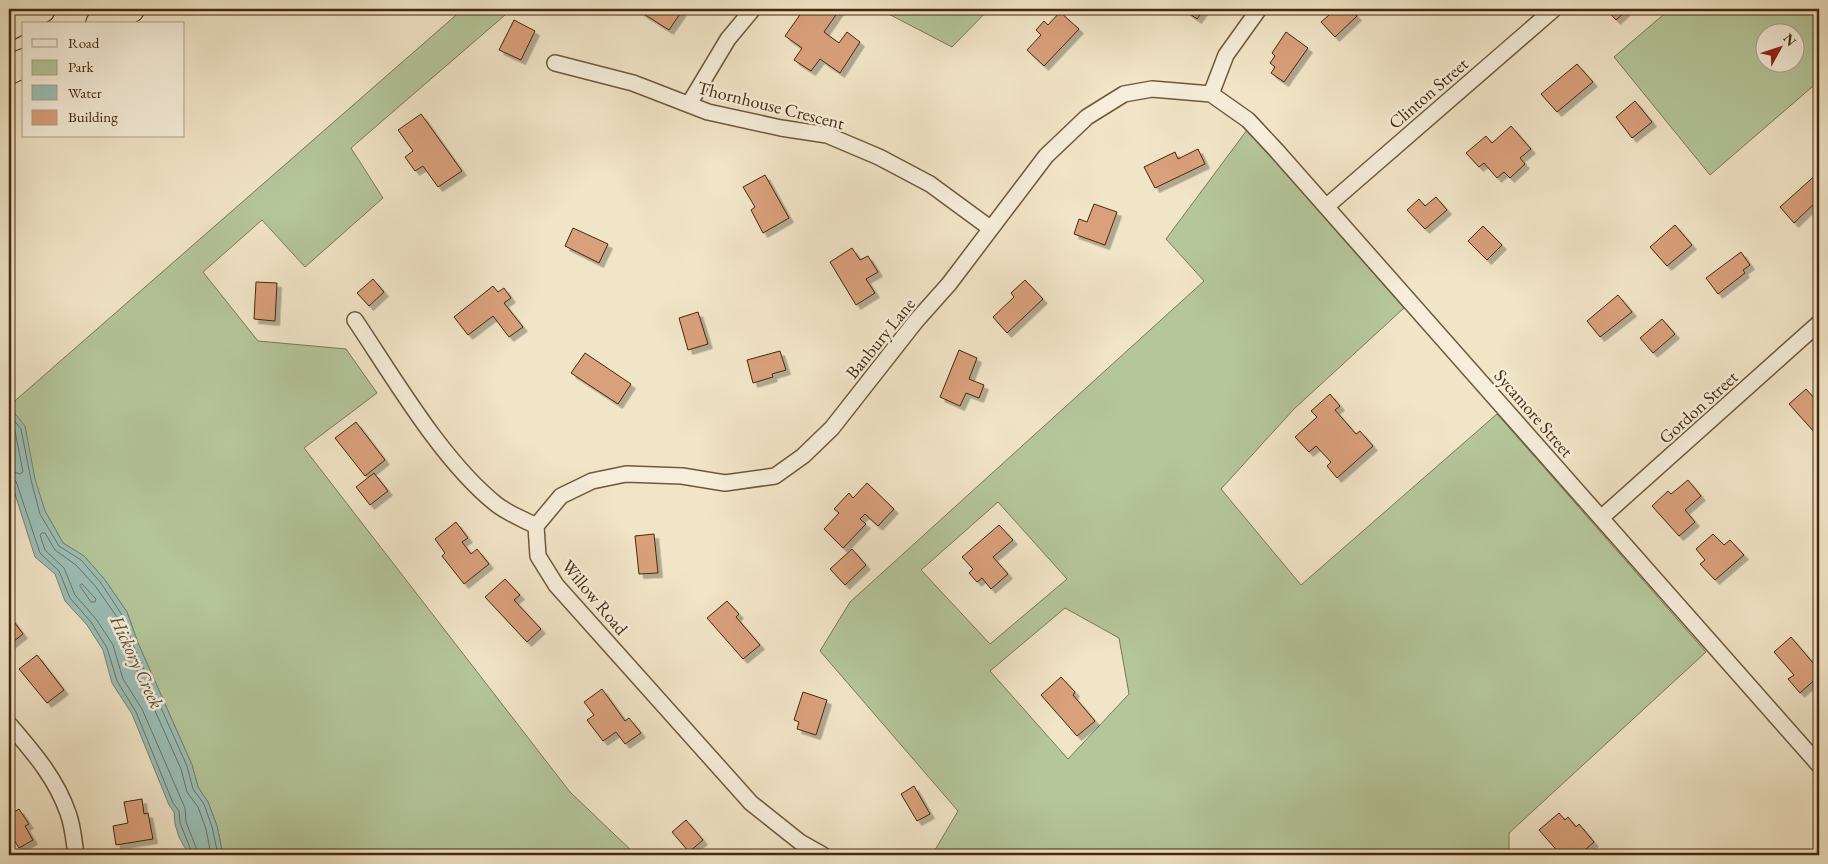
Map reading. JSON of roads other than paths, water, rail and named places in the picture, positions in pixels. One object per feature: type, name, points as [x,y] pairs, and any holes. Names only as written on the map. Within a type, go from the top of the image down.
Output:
[{"type":"highway","points":[[9,26],[40,9]]},
{"type":"highway","points":[[104,22],[130,9]]},
{"type":"highway","points":[[9,70],[22,64]]},
{"type":"street","points":[[689,104],[728,39],[753,9]]},
{"type":"street","points":[[1211,94],[1226,55],[1259,9]]},
{"type":"street","name":"Clinton Street","points":[[1327,206],[1554,9]]},
{"type":"street","name":"Thornhouse Crescent","points":[[555,63],[633,84],[726,116],[836,139],[879,157],[930,184],[990,228]]},
{"type":"street","name":"Banbury Lane","points":[[536,526],[561,496],[592,481],[626,474],[682,476],[725,483],[775,476],[803,456],[832,428],[916,321],[949,284],[1046,156],[1087,116],[1124,94],[1152,89],[1211,94]]},
{"type":"street","name":"Sycamore Street","points":[[1211,94],[1248,120],[1327,206],[1819,765]]},
{"type":"street","points":[[355,320],[430,430],[467,477],[497,505],[536,526]]},
{"type":"street","name":"Gordon Street","points":[[1601,518],[1819,324]]},
{"type":"street","name":"Willow Road","points":[[536,526],[538,556],[556,585],[751,803],[800,842],[823,855]]},
{"type":"street","points":[[9,724],[39,759],[56,783],[69,815],[76,855]]},
{"type":"water","name":"Hickory Creek","points":[[9,406],[25,426],[35,479],[45,511],[63,543],[84,556],[105,580],[127,612],[138,643],[192,765],[198,787],[208,802],[217,826],[223,855],[189,855],[179,837],[174,812],[169,805],[132,714],[112,683],[103,650],[87,625],[65,601],[55,574],[35,557],[9,475]]}]
